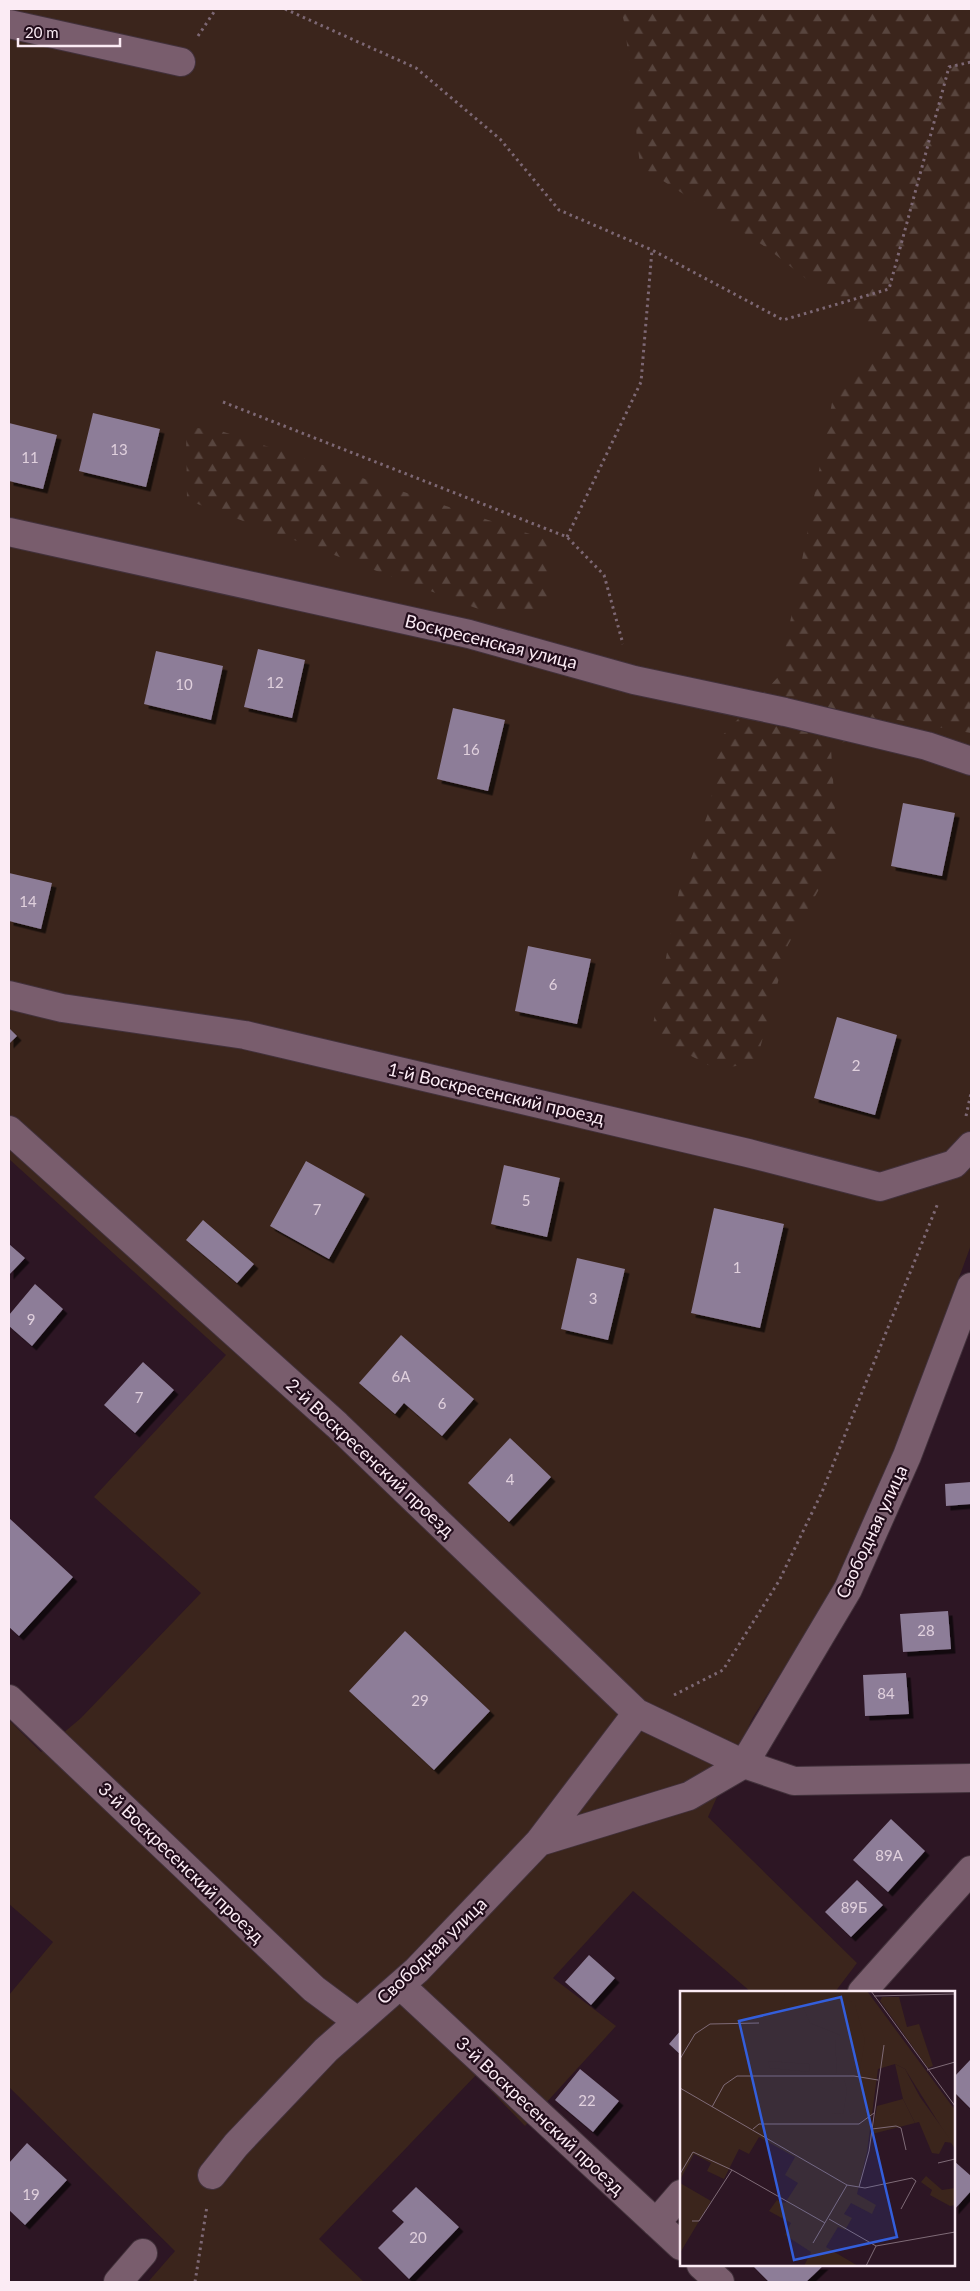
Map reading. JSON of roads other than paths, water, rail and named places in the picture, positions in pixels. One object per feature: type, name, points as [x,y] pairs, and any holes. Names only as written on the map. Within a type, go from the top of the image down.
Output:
[{"type":"street","points":[[9,24],[181,62]]},
{"type":"street","name":"Воскресенская улица","points":[[9,532],[469,634],[634,680],[823,721],[927,746],[971,761]]},
{"type":"street","name":"1-й Воскресенский проезд","points":[[9,995],[62,1008],[246,1035],[748,1153],[880,1187],[962,1155]]},
{"type":"street","name":"2-й Воскресенский проезд","points":[[9,1130],[337,1425],[637,1714],[710,1746],[744,1764],[794,1781],[971,1778]]},
{"type":"street","name":"Свободная улица","points":[[744,1764],[848,1589],[907,1456],[971,1287]]},
{"type":"street","name":"3-й Воскресенский проезд","points":[[9,1699],[314,1989],[358,2021]]},
{"type":"street","name":"Свободная улица","points":[[212,2175],[236,2145],[326,2050],[400,1985],[539,1842],[637,1714]]},
{"type":"street","points":[[539,1842],[688,1796],[744,1764]]},
{"type":"street","points":[[863,1991],[971,1870]]},
{"type":"street","name":"3-й Воскресенский проезд","points":[[400,1985],[680,2245]]},
{"type":"street","points":[[656,2223],[680,2195]]},
{"type":"street","points":[[118,2282],[143,2253]]},
{"type":"street","points":[[702,2266],[720,2282]]}]
